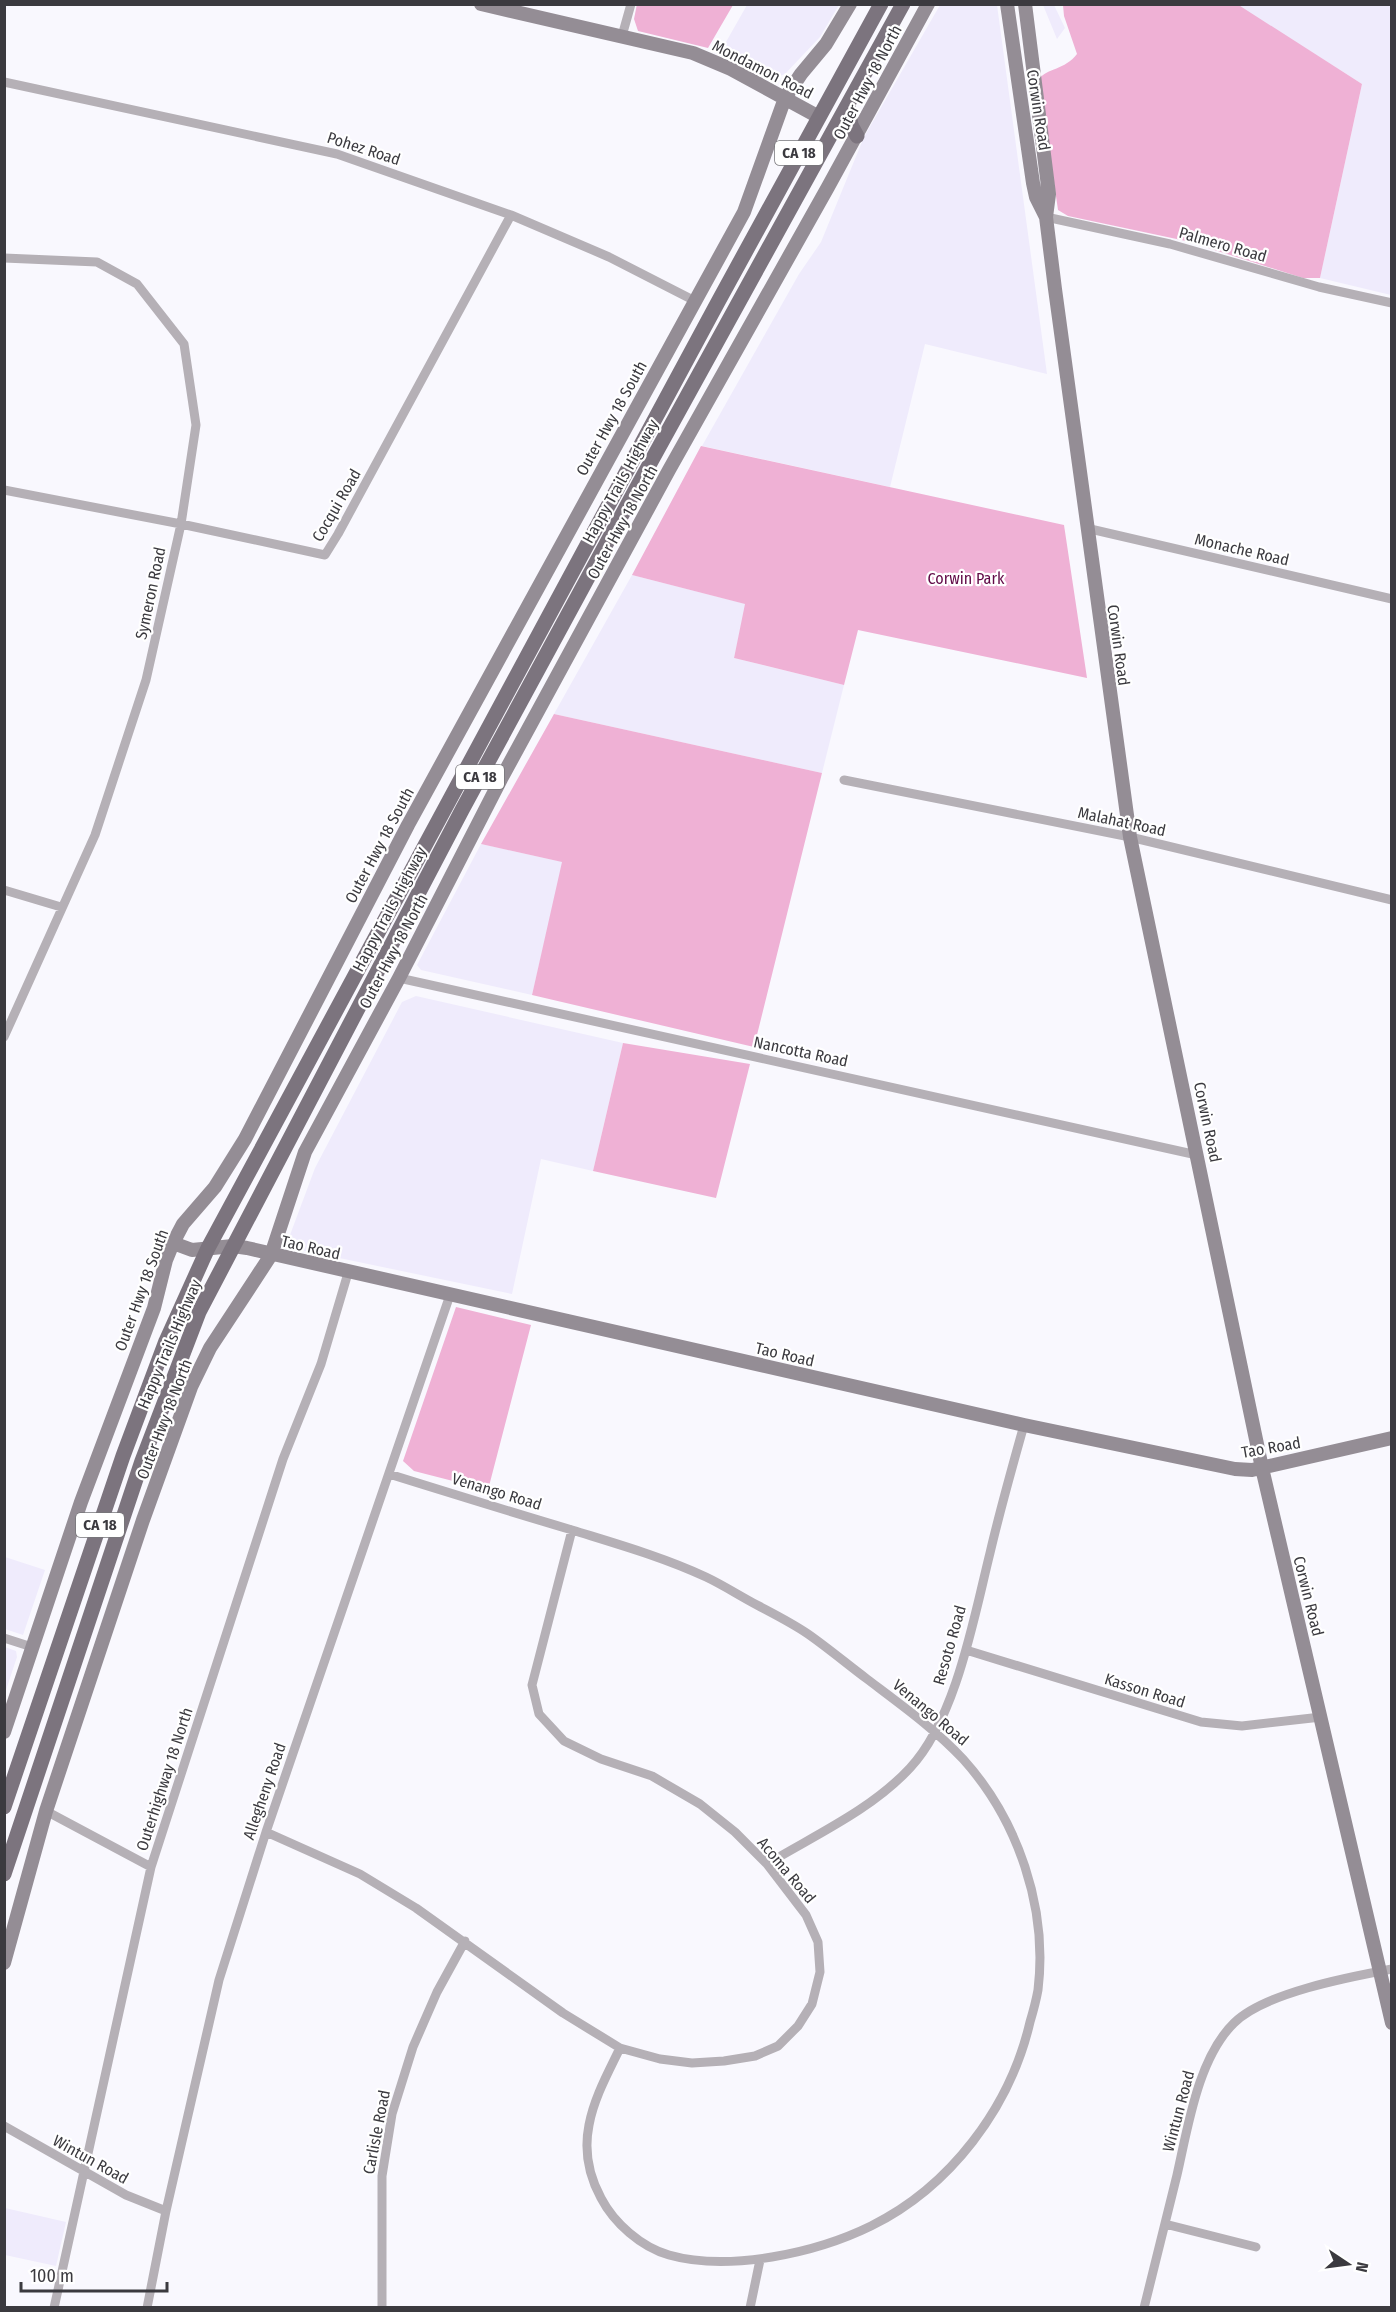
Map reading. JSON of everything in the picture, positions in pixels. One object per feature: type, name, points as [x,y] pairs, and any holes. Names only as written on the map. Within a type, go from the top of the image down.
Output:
[{"type":"main road","name":"Happy Trails Highway","points":[[4,1807],[123,1456],[166,1341],[208,1248],[706,323],[881,4]]},
{"type":"main road","name":"Happy Trails Highway","points":[[4,1874],[146,1451],[195,1321],[462,810],[903,4]]},
{"type":"main road","points":[[848,105],[851,125],[857,136]]},
{"type":"main road","points":[[784,219],[823,135],[819,117]]},
{"type":"street","name":"Mondamon Road","points":[[481,4],[693,53],[731,69],[819,117]]},
{"type":"street","points":[[622,36],[631,4]]},
{"type":"street","name":"Outer Hwy 18 South","points":[[4,1732],[118,1401],[154,1308],[166,1260],[173,1243],[183,1224],[231,1164],[408,825],[744,212],[785,98],[826,44],[850,4]]},
{"type":"street","name":"Outer Hwy 18 North","points":[[4,1963],[46,1811],[139,1531],[191,1387],[210,1348],[271,1255],[305,1152],[399,978],[501,779],[669,470],[857,136],[928,4]]},
{"type":"street","name":"Corwin Road","points":[[1006,4],[1036,196],[1046,217]]},
{"type":"street","name":"Corwin Road","points":[[1025,4],[1049,194],[1046,217],[1086,528],[1130,837],[1262,1468],[1321,1717],[1386,1970],[1392,2023]]},
{"type":"street","name":"Pohez Road","points":[[4,82],[337,154],[511,215],[609,257],[695,301]]},
{"type":"street","name":"Cocqui Road","points":[[4,490],[181,524],[325,555],[511,215]]},
{"type":"street","name":"Palmero Road","points":[[1046,217],[1170,244],[1310,285],[1392,303]]},
{"type":"street","name":"Symeron Road","points":[[4,258],[97,262],[137,284],[184,344],[196,425],[181,524],[146,680],[95,835],[4,1037]]},
{"type":"street","name":"Monache Road","points":[[1086,528],[1392,599]]},
{"type":"street","name":"Malahat Road","points":[[844,780],[1130,837],[1392,900]]},
{"type":"street","points":[[4,890],[61,908]]},
{"type":"street","name":"Nancotta Road","points":[[399,978],[1197,1155]]},
{"type":"street","name":"Tao Road","points":[[173,1243],[192,1250],[233,1246],[1024,1425],[1234,1469],[1252,1470],[1392,1438]]},
{"type":"street","name":"Outerhighway 18 North","points":[[54,2307],[151,1867],[284,1460],[321,1364],[348,1272]]},
{"type":"street","name":"Allegheny Road","points":[[147,2307],[166,2211],[219,1980],[266,1832],[450,1295]]},
{"type":"street","name":"Resoto Road","points":[[767,1864],[873,1800],[910,1767],[934,1732],[954,1688],[966,1650],[1024,1425]]},
{"type":"street","name":"Venango Road","points":[[389,1474],[645,1553],[707,1578],[804,1631],[934,1732],[964,1760],[988,1792],[1019,1846],[1031,1891],[1039,1941],[1038,1990],[1026,2038],[1008,2085],[986,2123],[960,2158],[931,2186],[906,2205],[864,2229],[803,2252],[760,2260],[697,2260],[666,2255],[636,2239],[609,2213],[596,2189],[587,2156],[588,2127],[599,2091],[620,2048]]},
{"type":"street","name":"Acoma Road","points":[[266,1832],[360,1874],[416,1908],[563,2013],[620,2048],[660,2059],[693,2063],[755,2056],[778,2046],[798,2026],[812,2004],[820,1972],[818,1942],[806,1915],[767,1864],[735,1832],[700,1804],[652,1776],[601,1759],[564,1741],[539,1714],[532,1684],[572,1530]]},
{"type":"street","points":[[4,1638],[32,1647]]},
{"type":"street","name":"Kasson Road","points":[[966,1650],[1201,1722],[1242,1726],[1321,1717]]},
{"type":"street","points":[[46,1811],[151,1867]]},
{"type":"street","name":"Carlisle Road","points":[[382,2307],[382,2176],[392,2114],[413,2047],[437,1992],[465,1941]]},
{"type":"street","name":"Wintun Road","points":[[1144,2307],[1196,2095],[1209,2057],[1234,2023],[1262,2005],[1310,1987],[1386,1970]]},
{"type":"street","name":"Wintun Road","points":[[4,2126],[85,2174],[126,2195],[166,2211]]},
{"type":"street","points":[[1165,2224],[1256,2247]]},
{"type":"street","points":[[750,2307],[760,2260]]},
{"type":"shaded area","points":[[747,5],[839,5],[820,37],[785,74],[777,77],[722,49]]},
{"type":"shaded area","points":[[940,5],[997,5],[1047,374],[925,344],[890,487],[702,446],[799,274],[821,242],[864,137]]},
{"type":"shaded area","points":[[1043,5],[1054,5],[1065,28],[1057,39]]},
{"type":"shaded area","points":[[1237,5],[1391,5],[1391,295],[1320,278],[1362,84]]},
{"type":"shaded area","points":[[632,575],[746,604],[734,658],[844,685],[822,773],[554,714]]},
{"type":"shaded area","points":[[481,844],[563,862],[532,995],[421,970],[417,965]]},
{"type":"shaded area","points":[[416,996],[623,1043],[593,1171],[541,1159],[512,1294],[296,1249],[290,1235],[315,1168],[402,1002]]},
{"type":"shaded area","points":[[5,1557],[45,1570],[23,1635],[5,1629]]},
{"type":"shaded area","points":[[5,1647],[16,1651],[17,1657],[5,1693]]},
{"type":"shaded area","points":[[5,2208],[66,2222],[56,2266],[5,2255]]},
{"type":"green space","points":[[637,4],[733,5],[708,48],[638,31],[634,19]]},
{"type":"green space","points":[[1237,4],[1362,84],[1320,278],[1303,278],[1186,241],[1068,216],[1058,210],[1039,79],[1042,75],[1067,63],[1077,54],[1064,16],[1063,5]]},
{"type":"green space","name":"Corwin Park","points":[[701,446],[1064,525],[1087,678],[858,630],[844,685],[734,658],[745,604],[632,575]]},
{"type":"green space","points":[[554,714],[822,773],[754,1047],[532,995],[562,862],[481,844]]},
{"type":"green space","points":[[623,1043],[750,1064],[716,1198],[593,1171]]},
{"type":"green space","points":[[456,1307],[531,1325],[488,1490],[414,1471],[403,1461]]}]
